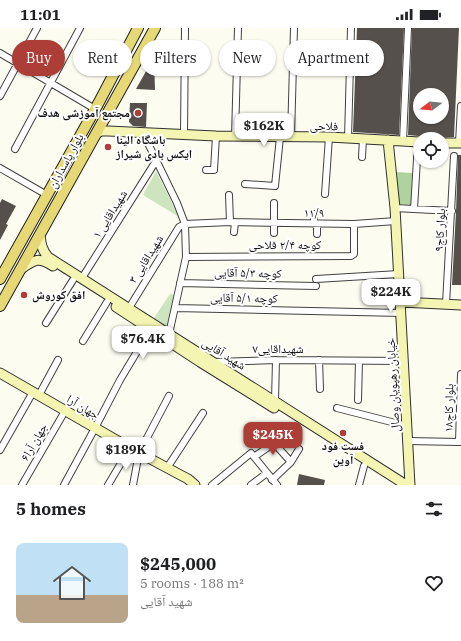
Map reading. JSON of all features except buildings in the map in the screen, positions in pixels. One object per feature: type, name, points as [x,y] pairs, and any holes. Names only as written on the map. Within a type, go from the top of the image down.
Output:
[{"type":"main road","name":"بلوار پاسداران","points":[[0,278],[95,109],[138,28]]},
{"type":"main road","name":"بلوار پاسداران","points":[[0,306],[155,28]]},
{"type":"street","points":[[30,40],[37,28]]},
{"type":"street","points":[[15,148],[80,28]]},
{"type":"street","points":[[184,135],[185,28]]},
{"type":"street","points":[[236,137],[238,28]]},
{"type":"street","points":[[291,137],[294,28]]},
{"type":"street","points":[[348,138],[351,28]]},
{"type":"street","points":[[403,141],[408,28]]},
{"type":"street","points":[[0,53],[12,60]]},
{"type":"street","points":[[0,96],[12,74]]},
{"type":"street","points":[[41,76],[95,109]]},
{"type":"street","points":[[449,143],[460,143],[461,106]]},
{"type":"street","points":[[104,119],[104,125],[108,131]]},
{"type":"street","name":"فلاحی","points":[[96,134],[101,131],[108,131],[236,137],[348,138],[413,142]]},
{"type":"street","points":[[143,133],[174,197],[185,224],[186,256],[170,334]]},
{"type":"street","points":[[206,170],[214,170],[216,136]]},
{"type":"street","points":[[246,184],[275,186],[280,137]]},
{"type":"street","points":[[325,194],[329,138]]},
{"type":"street","points":[[362,157],[363,139]]},
{"type":"street","name":"خیابان رهپویان وصال","points":[[388,140],[395,208],[402,313],[403,361],[410,485]]},
{"type":"street","name":"بلوار کاج۹","points":[[446,304],[454,156]]},
{"type":"street","name":"۱ شهیداقایی","points":[[46,323],[156,161]]},
{"type":"street","points":[[0,168],[47,195]]},
{"type":"street","points":[[414,209],[417,168]]},
{"type":"street","points":[[229,195],[234,232]]},
{"type":"street","points":[[274,203],[274,233]]},
{"type":"street","points":[[395,208],[452,211]]},
{"type":"street","points":[[314,214],[317,234]]},
{"type":"street","name":"۱۱/۹","points":[[185,224],[232,222],[274,224],[354,224],[396,221]]},
{"type":"street","name":"۳ شهیداقایی","points":[[129,308],[179,227],[185,224]]},
{"type":"street","name":"کوچه ۲/۴ فلاحی","points":[[186,256],[351,256],[354,254],[354,224]]},
{"type":"street","points":[[21,268],[33,260],[44,257],[40,235]]},
{"type":"street","name":"شهید آقایی","points":[[44,257],[129,308],[275,401],[364,466],[395,485]]},
{"type":"street","name":"کوچه ۵/۳ آقایی","points":[[180,283],[316,282],[399,274]]},
{"type":"street","name":"شهید آقایی","points":[[77,278],[107,302],[150,330],[406,485]]},
{"type":"street","points":[[83,341],[107,302]]},
{"type":"street","points":[[401,302],[461,305]]},
{"type":"street","name":"کوچه ۵/۱ آقایی","points":[[175,308],[402,313]]},
{"type":"street","points":[[64,485],[120,380],[150,330]]},
{"type":"street","points":[[0,450],[58,360]]},
{"type":"street","points":[[275,401],[276,360]]},
{"type":"street","name":"شهیداقایی۷","points":[[213,362],[276,360],[403,361]]},
{"type":"street","points":[[319,360],[320,390]]},
{"type":"street","points":[[358,361],[358,400]]},
{"type":"street","name":"بلوار کاج۱۸","points":[[408,441],[459,442],[461,374]]},
{"type":"street","name":"جهان آرا","points":[[1,375],[167,468],[189,483]]},
{"type":"street","points":[[133,485],[139,453],[169,396]]},
{"type":"street","points":[[337,408],[407,426]]},
{"type":"street","name":"جهان آرا۶","points":[[22,485],[65,411]]},
{"type":"street","points":[[167,468],[203,413]]},
{"type":"street","points":[[254,457],[274,443],[291,462]]},
{"type":"street","points":[[108,485],[130,448]]},
{"type":"street","points":[[212,485],[251,453],[274,482],[291,462],[299,449]]},
{"type":"street","points":[[359,485],[364,466]]},
{"type":"street","points":[[251,485],[267,473]]},
{"type":"green space","points":[[156,171],[179,217],[143,195]]},
{"type":"green space","points":[[396,172],[412,173],[411,205],[398,204]]},
{"type":"green space","points":[[170,294],[175,295],[167,327],[154,318]]},
{"type":"place","name":"مجتمع آموزشی هدف","points":[[138,113]]},
{"type":"place","name":"باشگاه الینا ایکس بادی شیراز","points":[[108,147]]},
{"type":"place","name":"افق کوروش","points":[[24,295]]},
{"type":"place","name":"فست فود آوین","points":[[343,433]]}]
